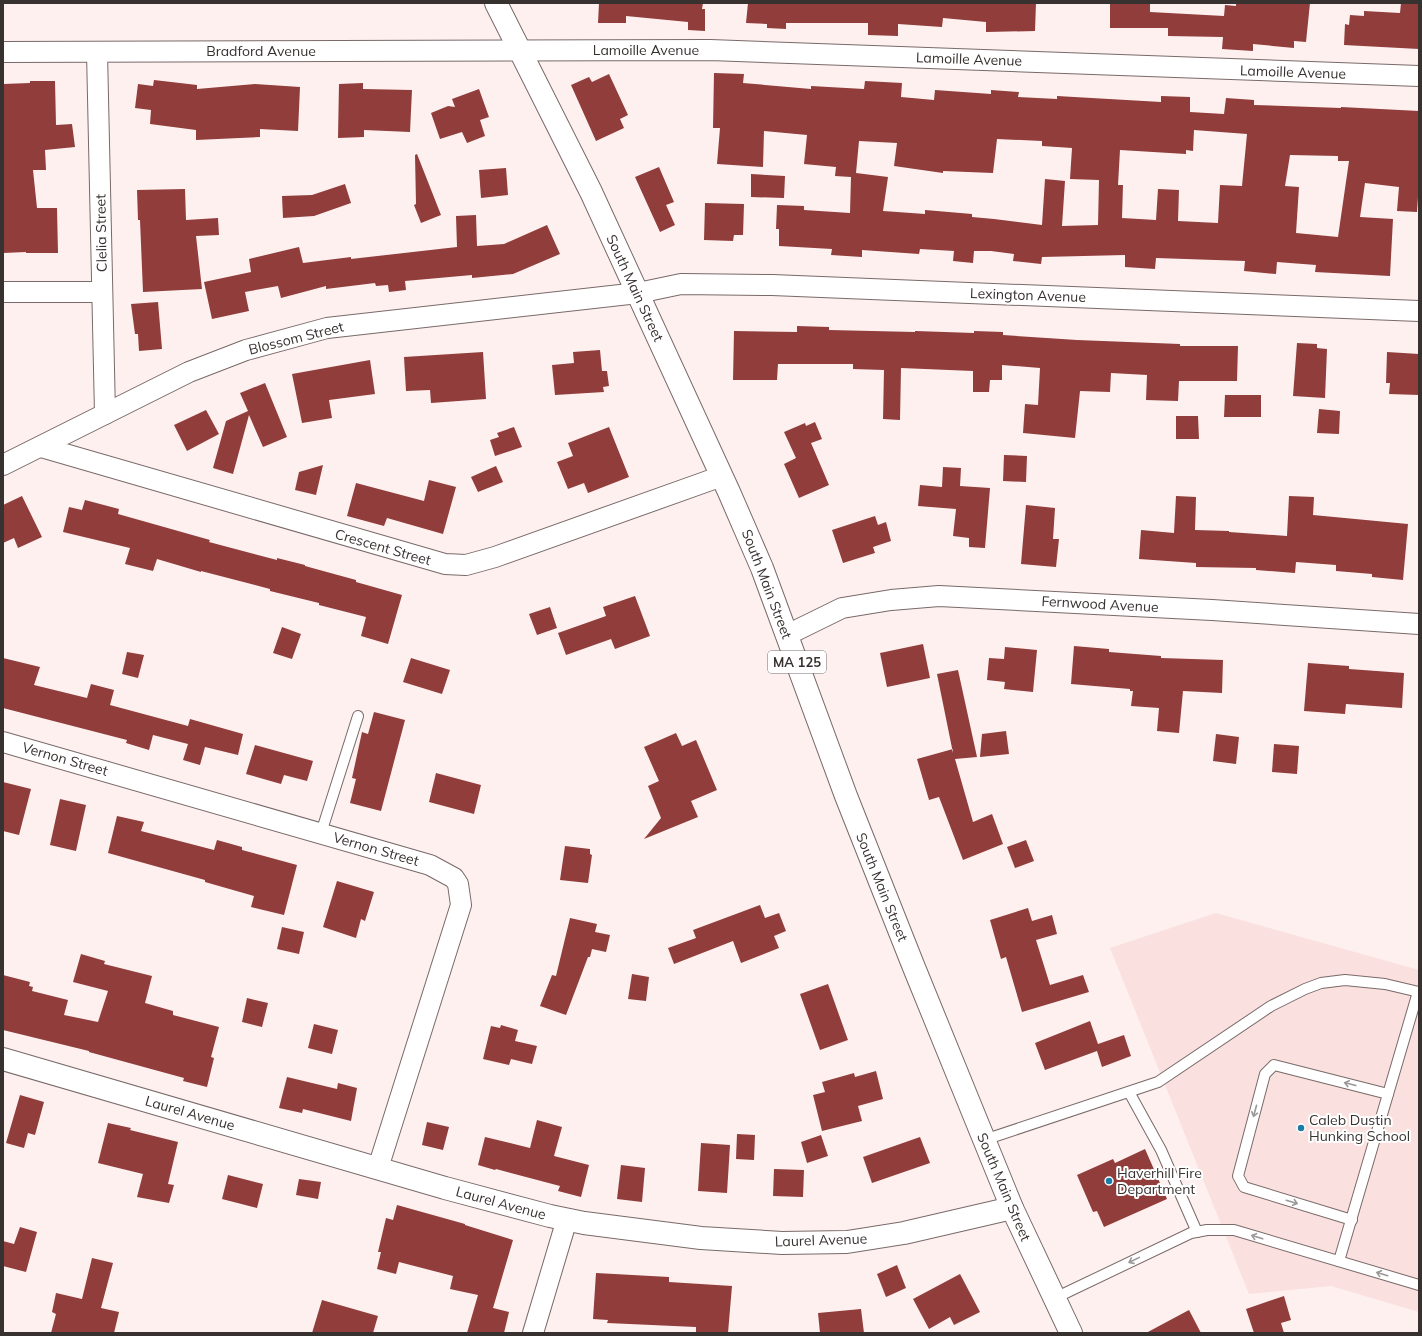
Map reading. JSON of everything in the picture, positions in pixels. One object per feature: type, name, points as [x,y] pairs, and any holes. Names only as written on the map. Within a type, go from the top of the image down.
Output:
[{"type":"main road","name":"South Main Street","points":[[496,3],[591,192],[722,476],[762,568],[846,796],[913,965],[1012,1208],[1072,1333]]},
{"type":"main road","name":"Laurel Avenue","points":[[3,1059],[378,1168],[550,1216],[584,1223],[701,1238],[782,1243],[847,1242],[904,1234],[1012,1208]]},
{"type":"street","name":"Bradford Avenue","points":[[3,52],[520,50]]},
{"type":"street","name":"Lamoille Avenue","points":[[520,50],[710,50],[1419,76]]},
{"type":"street","name":"Clelia Street","points":[[97,52],[105,414]]},
{"type":"street","name":"Lexington Avenue","points":[[638,293],[681,284],[772,285],[1419,311]]},
{"type":"street","points":[[3,292],[102,292]]},
{"type":"street","name":"Blossom Street","points":[[3,466],[189,372],[246,350],[327,328],[638,293]]},
{"type":"street","name":"Crescent Street","points":[[41,447],[445,564],[466,565],[495,557],[722,476]]},
{"type":"street","name":"Fernwood Avenue","points":[[787,635],[842,608],[891,600],[939,596],[1212,610],[1419,624]]},
{"type":"street","name":"Vernon Street","points":[[3,742],[430,865],[454,878],[458,884],[461,905],[378,1168]]},
{"type":"street","points":[[533,1333],[568,1220]]},
{"type":"lane","points":[[321,833],[358,716]]},
{"type":"lane","points":[[984,1140],[1158,1082],[1271,1006],[1305,989],[1321,983],[1345,980],[1386,984],[1418,992],[1339,1261]]},
{"type":"lane","points":[[1352,1220],[1244,1187],[1238,1176],[1265,1074],[1274,1065],[1388,1094]]},
{"type":"lane","points":[[1129,1092],[1161,1150],[1198,1232]]},
{"type":"lane","points":[[1055,1298],[1191,1233],[1207,1230],[1234,1230],[1419,1285]]},
{"type":"shaded area","name":"Caleb Dustin Hunking School","points":[[1216,913],[1419,970],[1419,1312],[1331,1286],[1249,1294],[1110,948]]},
{"type":"building","points":[[599,3],[703,3],[702,9],[705,9],[705,31],[688,30],[688,22],[626,16],[626,23],[598,23]]},
{"type":"building","points":[[748,3],[1036,3],[1035,31],[986,32],[986,22],[943,18],[942,27],[898,24],[898,36],[868,35],[868,23],[786,23],[786,29],[767,28],[767,24],[746,23]]},
{"type":"building","points":[[1110,3],[1150,3],[1150,12],[1224,16],[1225,5],[1236,6],[1236,3],[1310,3],[1306,42],[1294,41],[1294,48],[1253,44],[1253,51],[1222,49],[1223,37],[1168,36],[1168,28],[1110,28]]},
{"type":"building","points":[[1401,3],[1419,3],[1419,49],[1344,45],[1345,24],[1349,25],[1350,15],[1364,16],[1364,11],[1400,13]]},
{"type":"building","points":[[714,73],[744,74],[743,83],[811,89],[811,86],[864,89],[865,81],[902,83],[901,97],[934,100],[935,90],[991,94],[991,90],[1019,92],[1018,97],[1057,99],[1057,96],[1161,102],[1161,96],[1190,97],[1190,112],[1224,114],[1226,98],[1254,100],[1254,105],[1419,111],[1419,182],[1417,212],[1397,211],[1399,187],[1365,183],[1360,217],[1393,219],[1390,276],[1315,272],[1316,265],[1277,262],[1276,274],[1244,271],[1245,261],[1156,258],[1155,269],[1125,267],[1125,255],[1042,257],[1041,264],[1013,261],[1014,254],[991,251],[974,251],[973,263],[953,261],[954,251],[920,249],[919,254],[862,250],[862,257],[831,255],[832,249],[779,246],[779,229],[776,229],[777,205],[804,206],[804,210],[850,213],[851,177],[835,176],[836,167],[804,164],[807,135],[764,131],[763,167],[717,164],[720,128],[713,128]],"holes":[[[1194,130],[1247,134],[1242,186],[1220,185],[1218,223],[1178,221],[1179,190],[1158,189],[1156,220],[1122,218],[1123,185],[1118,185],[1120,150],[1186,154],[1186,150],[1193,151]],[[997,139],[1042,141],[1042,146],[1072,148],[1070,179],[1099,180],[1098,225],[1062,226],[1065,181],[1045,179],[1042,225],[972,217],[972,214],[925,210],[925,214],[883,211],[888,177],[856,173],[859,141],[897,143],[894,166],[943,173],[943,171],[993,173]],[[1290,155],[1338,156],[1338,161],[1349,161],[1338,237],[1296,233],[1299,187],[1285,186]]]},
{"type":"building","points":[[609,74],[628,115],[620,119],[624,128],[596,141],[571,85],[589,77],[592,82]]},
{"type":"building","points":[[154,80],[197,85],[197,89],[255,84],[300,87],[298,131],[260,129],[260,137],[196,140],[196,130],[150,124],[151,110],[135,108],[138,84],[153,86]]},
{"type":"building","points":[[30,81],[55,81],[56,125],[72,124],[75,147],[45,150],[46,170],[33,170],[37,208],[57,208],[58,253],[3,253],[3,84],[30,83]]},
{"type":"building","points":[[363,83],[363,89],[412,90],[410,132],[364,130],[364,137],[338,138],[339,84]]},
{"type":"building","points":[[479,89],[489,117],[480,120],[485,136],[467,143],[462,132],[440,139],[431,113],[448,106],[455,107],[452,99]]},
{"type":"building","points":[[417,154],[441,215],[421,223],[414,205],[416,204],[415,155]]},
{"type":"building","points":[[659,167],[674,202],[666,205],[675,225],[660,232],[635,177]]},
{"type":"building","points":[[506,168],[508,195],[481,198],[479,170]]},
{"type":"building","points":[[751,174],[785,176],[784,198],[751,197]]},
{"type":"building","points":[[345,184],[351,203],[314,216],[283,218],[282,196],[312,195]]},
{"type":"building","points":[[185,189],[186,220],[218,218],[219,235],[196,236],[202,289],[143,292],[140,220],[138,220],[137,190]]},
{"type":"building","points":[[705,203],[744,204],[743,235],[734,235],[733,241],[704,240]]},
{"type":"building","points":[[476,215],[477,246],[504,244],[547,225],[560,254],[513,274],[472,278],[472,275],[405,281],[406,290],[389,292],[388,285],[376,286],[375,283],[326,289],[326,286],[281,298],[278,286],[245,292],[249,311],[212,319],[204,282],[251,272],[249,259],[299,247],[303,263],[457,247],[456,216]]},
{"type":"building","points":[[158,302],[162,349],[139,351],[138,334],[135,334],[131,304]]},
{"type":"building","points":[[797,326],[829,327],[829,330],[974,333],[974,331],[1003,332],[1003,335],[1077,340],[1180,344],[1180,346],[1238,346],[1237,381],[1179,381],[1178,401],[1146,400],[1147,375],[1111,373],[1110,392],[1080,391],[1075,438],[1023,433],[1025,404],[1038,405],[1040,368],[1002,365],[1002,380],[990,380],[989,392],[973,392],[973,371],[901,368],[900,420],[883,419],[884,370],[853,369],[853,364],[778,364],[777,380],[733,380],[734,331],[797,332]]},
{"type":"building","points":[[1297,343],[1317,344],[1317,348],[1327,349],[1325,398],[1293,396]]},
{"type":"building","points":[[600,350],[602,371],[607,371],[609,386],[603,387],[604,392],[555,395],[552,365],[574,363],[573,352]]},
{"type":"building","points":[[483,352],[486,399],[431,403],[430,390],[406,391],[404,357]]},
{"type":"building","points":[[1387,352],[1419,354],[1419,395],[1389,394],[1390,383],[1386,383]]},
{"type":"building","points":[[370,360],[375,394],[329,400],[332,418],[302,423],[292,374]]},
{"type":"building","points":[[265,383],[287,437],[263,447],[249,415],[233,474],[213,468],[226,421],[248,411],[240,393]]},
{"type":"building","points":[[1225,395],[1261,395],[1261,417],[1224,417]]},
{"type":"building","points":[[1319,409],[1340,411],[1339,434],[1317,433]]},
{"type":"building","points":[[206,410],[219,434],[187,451],[174,425]]},
{"type":"building","points":[[1176,416],[1198,416],[1199,439],[1176,439]]},
{"type":"building","points":[[815,422],[822,439],[811,443],[829,485],[799,498],[784,464],[796,458],[784,432],[805,423],[806,426]]},
{"type":"building","points":[[514,427],[522,447],[495,456],[490,440],[499,437],[497,433]]},
{"type":"building","points":[[609,427],[629,477],[588,493],[584,483],[568,489],[557,462],[573,456],[568,443]]},
{"type":"building","points":[[1004,455],[1027,456],[1026,482],[1003,481]]},
{"type":"building","points":[[323,465],[316,495],[295,490],[299,472]]},
{"type":"building","points":[[496,466],[503,482],[478,492],[471,477]]},
{"type":"building","points":[[943,467],[961,468],[960,486],[990,488],[985,548],[969,547],[969,538],[953,536],[956,509],[918,506],[920,485],[942,487]]},
{"type":"building","points":[[429,480],[456,487],[443,534],[387,518],[384,526],[347,516],[356,483],[424,501]]},
{"type":"building","points":[[22,496],[42,537],[18,548],[14,538],[3,543],[3,505]]},
{"type":"building","points":[[1176,496],[1196,497],[1195,530],[1229,531],[1287,536],[1289,496],[1314,497],[1313,515],[1408,524],[1403,580],[1372,577],[1372,574],[1336,571],[1336,565],[1296,562],[1295,573],[1256,570],[1256,568],[1196,567],[1196,563],[1139,559],[1141,530],[1174,533]]},
{"type":"building","points":[[85,500],[119,509],[118,514],[210,540],[209,542],[277,560],[277,558],[305,565],[402,595],[388,644],[361,636],[366,617],[319,605],[319,603],[270,591],[270,589],[201,572],[157,559],[153,571],[125,564],[130,548],[63,532],[69,507],[82,510]]},
{"type":"building","points":[[1026,505],[1055,508],[1053,539],[1059,539],[1056,567],[1021,564]]},
{"type":"building","points":[[875,516],[878,525],[886,522],[891,541],[873,547],[875,553],[843,563],[832,530]]},
{"type":"building","points":[[635,596],[650,636],[615,649],[611,639],[566,655],[558,633],[606,616],[603,607]]},
{"type":"building","points":[[550,607],[557,628],[537,635],[529,614]]},
{"type":"building","points":[[282,627],[301,634],[292,659],[273,653]]},
{"type":"building","points":[[923,644],[930,678],[887,687],[880,653]]},
{"type":"building","points":[[1074,646],[1109,649],[1109,652],[1161,656],[1161,658],[1223,660],[1222,693],[1183,691],[1179,733],[1157,731],[1159,708],[1131,706],[1133,691],[1130,691],[1130,689],[1071,684]]},
{"type":"building","points":[[1005,647],[1037,650],[1033,692],[1004,689],[1005,682],[987,680],[989,658],[1004,659]]},
{"type":"building","points":[[127,652],[144,655],[138,678],[122,674]]},
{"type":"building","points":[[3,658],[40,667],[34,685],[87,698],[91,684],[114,690],[110,705],[188,726],[190,719],[243,734],[238,755],[205,747],[200,765],[183,760],[188,744],[153,735],[149,750],[126,743],[127,740],[3,708]]},
{"type":"building","points":[[411,658],[450,670],[442,694],[403,682]]},
{"type":"building","points":[[1308,663],[1349,666],[1349,669],[1404,673],[1402,708],[1346,704],[1345,714],[1304,711]]},
{"type":"building","points":[[958,670],[977,757],[955,759],[973,822],[992,814],[1003,844],[963,860],[939,797],[929,800],[917,759],[952,749],[937,674]]},
{"type":"building","points":[[374,712],[405,720],[381,811],[350,803],[356,779],[352,778],[362,732],[368,734]]},
{"type":"building","points":[[1006,731],[1009,754],[980,757],[982,734]]},
{"type":"building","points":[[676,733],[682,746],[696,740],[717,790],[691,801],[698,817],[644,839],[661,818],[648,786],[659,781],[644,747]]},
{"type":"building","points":[[1216,734],[1239,737],[1236,764],[1213,761]]},
{"type":"building","points":[[1274,744],[1299,746],[1297,774],[1272,772]]},
{"type":"building","points":[[255,745],[313,761],[307,781],[284,775],[281,784],[246,774]]},
{"type":"building","points":[[436,773],[481,785],[474,814],[429,802]]},
{"type":"building","points":[[3,782],[31,789],[19,835],[3,831]]},
{"type":"building","points":[[60,799],[86,805],[76,851],[50,845]]},
{"type":"building","points":[[117,816],[144,822],[141,831],[214,850],[217,840],[242,847],[242,850],[297,865],[284,915],[251,907],[254,896],[205,882],[205,880],[108,853]]},
{"type":"building","points":[[1026,840],[1034,861],[1015,868],[1007,847]]},
{"type":"building","points":[[565,846],[590,849],[590,854],[592,855],[588,883],[560,880]]},
{"type":"building","points":[[337,881],[374,892],[365,921],[361,919],[356,938],[323,927]]},
{"type":"building","points":[[760,905],[765,918],[779,913],[786,931],[774,936],[779,948],[741,963],[733,941],[674,964],[668,948],[696,938],[693,930]]},
{"type":"building","points":[[1028,908],[1032,921],[1052,915],[1057,934],[1036,940],[1050,985],[1083,975],[1089,992],[1022,1012],[1006,957],[1001,959],[990,920]]},
{"type":"building","points":[[570,918],[597,924],[595,932],[610,935],[606,952],[592,949],[566,1015],[540,1006],[552,975],[556,976]]},
{"type":"building","points":[[282,927],[304,932],[299,954],[277,949]]},
{"type":"building","points":[[81,954],[105,961],[104,964],[152,976],[145,1003],[173,1011],[173,1015],[219,1027],[211,1057],[214,1058],[207,1087],[183,1081],[184,1078],[89,1051],[3,1030],[3,975],[30,982],[29,986],[33,987],[32,991],[68,1000],[64,1015],[98,1022],[108,991],[73,982]]},
{"type":"building","points":[[632,974],[649,977],[646,1001],[628,999]]},
{"type":"building","points":[[828,984],[848,1040],[820,1050],[800,994]]},
{"type":"building","points":[[247,998],[268,1003],[262,1027],[242,1022]]},
{"type":"building","points":[[1090,1021],[1098,1044],[1124,1035],[1131,1056],[1102,1067],[1097,1051],[1045,1070],[1035,1043]]},
{"type":"building","points":[[314,1024],[338,1030],[332,1054],[308,1048]]},
{"type":"building","points":[[501,1025],[518,1030],[515,1041],[537,1046],[532,1064],[511,1059],[509,1065],[483,1059],[491,1026],[500,1028]]},
{"type":"building","points":[[876,1071],[883,1099],[858,1106],[862,1121],[822,1131],[813,1095],[825,1092],[822,1082],[854,1073],[855,1077]]},
{"type":"building","points":[[287,1077],[337,1089],[338,1083],[357,1088],[351,1121],[303,1109],[302,1113],[279,1108]]},
{"type":"building","points":[[20,1095],[44,1102],[35,1135],[28,1133],[24,1148],[6,1143]]},
{"type":"building","points":[[537,1120],[562,1127],[554,1156],[589,1165],[581,1197],[558,1191],[560,1186],[478,1165],[485,1137],[530,1148]]},
{"type":"building","points":[[427,1122],[449,1127],[443,1150],[422,1145]]},
{"type":"building","points":[[108,1123],[178,1142],[168,1184],[174,1185],[169,1203],[137,1197],[143,1174],[98,1163]]},
{"type":"building","points":[[737,1134],[755,1135],[754,1160],[736,1159]]},
{"type":"building","points":[[821,1135],[828,1156],[807,1163],[801,1142]]},
{"type":"building","points":[[920,1137],[930,1163],[872,1183],[863,1157]]},
{"type":"building","points":[[701,1143],[730,1145],[727,1193],[698,1191]]},
{"type":"building","points":[[1145,1149],[1167,1199],[1104,1227],[1097,1211],[1093,1212],[1077,1175],[1113,1159],[1115,1163]]},
{"type":"building","points":[[621,1165],[645,1168],[642,1202],[617,1199]]},
{"type":"building","points":[[774,1169],[804,1170],[803,1197],[773,1196]]},
{"type":"building","points":[[228,1175],[263,1184],[257,1208],[222,1199]]},
{"type":"building","points":[[299,1179],[321,1182],[318,1199],[296,1195]]},
{"type":"building","points":[[397,1205],[465,1224],[513,1240],[493,1308],[509,1312],[504,1333],[467,1333],[478,1295],[450,1289],[453,1276],[399,1262],[396,1274],[377,1269],[381,1252],[378,1252],[386,1218],[393,1220]]},
{"type":"building","points":[[20,1227],[37,1232],[26,1272],[3,1266],[3,1241],[14,1244]]},
{"type":"building","points":[[92,1258],[113,1263],[101,1308],[119,1312],[114,1333],[51,1333],[56,1314],[52,1312],[56,1293],[82,1299]]},
{"type":"building","points":[[897,1265],[906,1288],[886,1297],[877,1274]]},
{"type":"building","points":[[596,1273],[669,1277],[669,1282],[732,1286],[728,1333],[696,1333],[696,1327],[607,1323],[608,1320],[593,1319]]},
{"type":"building","points":[[960,1274],[980,1312],[954,1325],[950,1317],[929,1329],[913,1299]]},
{"type":"building","points":[[1284,1296],[1291,1320],[1281,1323],[1284,1333],[1254,1333],[1246,1309]]},
{"type":"building","points":[[322,1300],[378,1316],[373,1333],[312,1333]]},
{"type":"building","points":[[861,1309],[864,1333],[820,1333],[818,1313]]},
{"type":"building","points":[[1189,1310],[1201,1333],[1146,1333]]},
{"type":"place","name":"Caleb Dustin Hunking School","points":[[1301,1128]]},
{"type":"place","name":"Haverhill Fire Department","points":[[1109,1181]]}]
